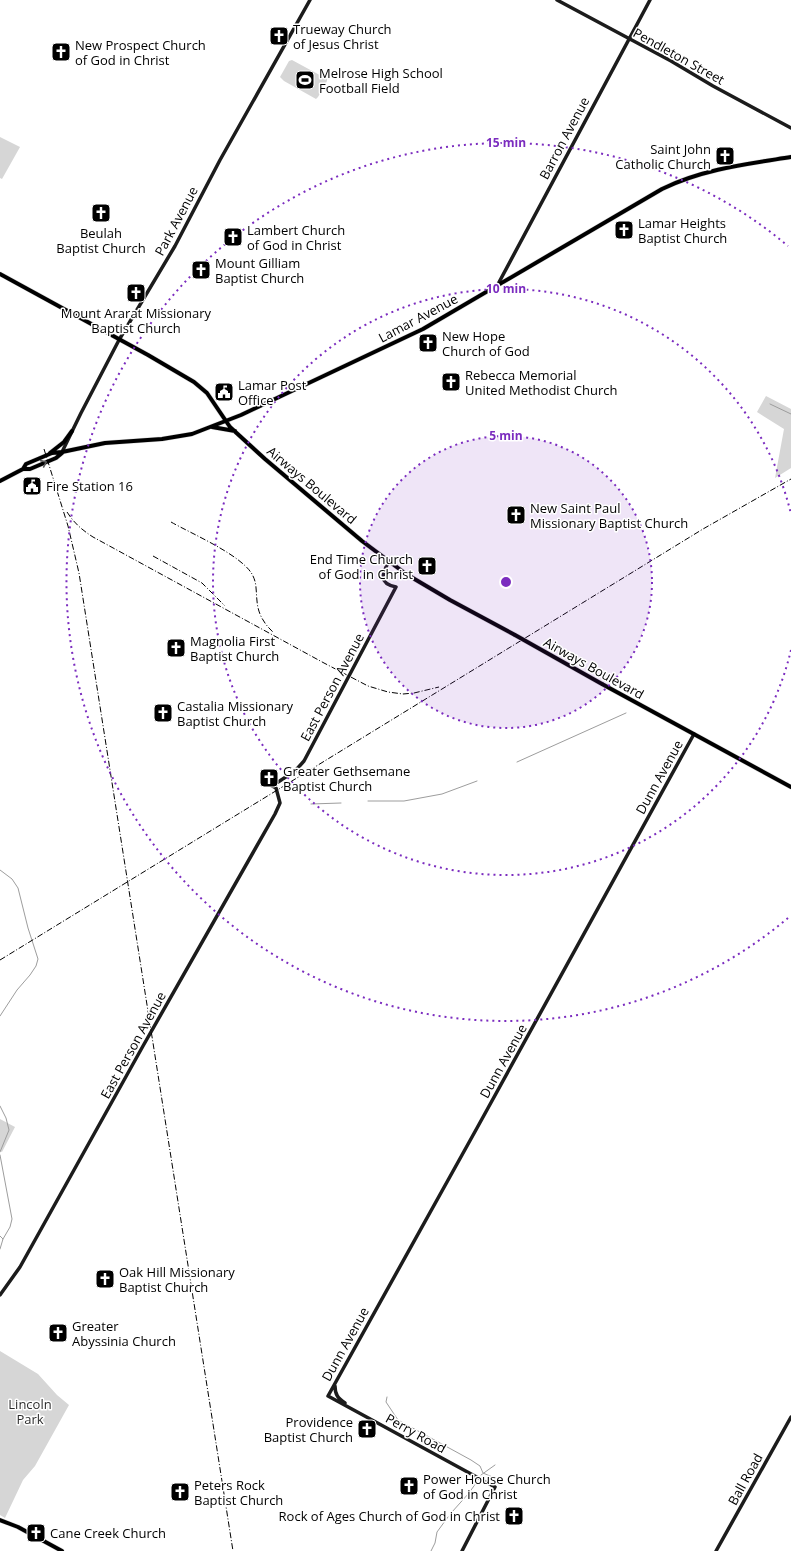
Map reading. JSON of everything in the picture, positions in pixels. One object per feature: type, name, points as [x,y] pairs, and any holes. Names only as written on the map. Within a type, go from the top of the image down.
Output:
[{"type":"main road","name":"Park Avenue","points":[[62,452],[119,340],[175,246],[220,160],[310,0]]},
{"type":"main road","name":"Pendleton Street","points":[[557,0],[791,128]]},
{"type":"main road","name":"Barron Avenue","points":[[497,286],[650,0]]},
{"type":"main road","name":"Lamar Avenue","points":[[23,469],[26,464],[47,455],[105,442],[164,439],[192,434],[212,427],[410,335],[497,286],[641,200],[673,183],[695,175],[726,167],[791,157]]},
{"type":"main road","points":[[0,274],[119,340]]},
{"type":"main road","name":"Airways Boulevard","points":[[119,340],[194,382],[207,393],[225,421],[265,459],[362,541],[406,574],[602,684],[791,787]]},
{"type":"main road","points":[[212,427],[234,430],[232,418]]},
{"type":"main road","points":[[47,455],[64,442],[72,431]]},
{"type":"main road","name":"Lamar Avenue","points":[[0,481],[23,469],[30,469],[49,461],[62,452]]},
{"type":"main road","name":"East Person Avenue","points":[[0,1295],[20,1267],[280,803],[276,788],[272,786],[291,774],[304,761],[396,587],[386,583],[383,578],[383,574],[389,562]]},
{"type":"main road","name":"Dunn Avenue","points":[[328,1396],[694,734]]},
{"type":"main road","points":[[335,1382],[335,1389],[338,1398],[351,1408]]},
{"type":"main road","name":"Perry Road","points":[[328,1396],[495,1487],[462,1551]]},
{"type":"main road","name":"Ball Road","points":[[716,1551],[791,1417]]},
{"type":"main road","points":[[0,1520],[62,1551]]},
{"type":"green space","name":"Melrose High School Football Field","points":[[292,60],[327,79],[316,99],[284,81],[280,77],[289,61]]},
{"type":"green space","points":[[0,137],[20,147],[2,179],[0,178]]},
{"type":"green space","points":[[766,396],[791,409],[791,468],[775,478],[784,429],[757,412]]},
{"type":"green space","points":[[0,1119],[15,1127],[2,1152],[0,1151]]},
{"type":"green space","name":"Lincoln Park","points":[[0,1351],[38,1374],[57,1395],[69,1405],[35,1466],[23,1480],[5,1518],[0,1515]]},
{"type":"waterway","points":[[770,404],[791,414]]},
{"type":"waterway","points":[[517,762],[626,713]]},
{"type":"waterway","points":[[368,801],[404,801],[442,794],[477,781]]},
{"type":"waterway","points":[[311,804],[341,803]]},
{"type":"waterway","points":[[0,870],[12,879],[18,888],[28,928],[38,959],[36,966],[17,990],[0,1016]]},
{"type":"waterway","points":[[0,1106],[6,1118],[9,1130],[0,1152]]},
{"type":"waterway","points":[[0,1155],[12,1219],[10,1227],[3,1239]]},
{"type":"waterway","points":[[0,1236],[3,1239],[0,1249]]},
{"type":"waterway","points":[[387,1397],[386,1402],[398,1420],[471,1460],[480,1466],[483,1473],[497,1479]]},
{"type":"waterway","points":[[481,1475],[495,1465]]},
{"type":"waterway","points":[[452,1512],[476,1483]]},
{"type":"waterway","points":[[431,1551],[435,1543],[437,1532],[448,1517]]},
{"type":"railway","points":[[44,449],[68,526],[79,573],[233,1551]]},
{"type":"railway","points":[[0,960],[703,529],[791,479]]},
{"type":"railway","points":[[67,512],[78,526],[93,537],[368,686],[388,692],[403,694],[439,687]]},
{"type":"railway","points":[[171,522],[229,553],[248,568],[255,582],[260,614],[264,622],[274,633]]},
{"type":"railway","points":[[153,556],[202,583],[225,606]]},
{"type":"place","name":"Trueway Church of Jesus Christ","points":[[279,36]]},
{"type":"place","name":"New Prospect Church of God in Christ","points":[[61,52]]},
{"type":"place","name":"Melrose High School Football Field","points":[[305,80]]},
{"type":"place","name":"Saint John Catholic Church","points":[[725,156]]},
{"type":"place","name":"Beulah Baptist Church","points":[[101,213]]},
{"type":"place","name":"Lamar Heights Baptist Church","points":[[624,230]]},
{"type":"place","name":"Lambert Church of God in Christ","points":[[233,237]]},
{"type":"place","name":"Mount Gilliam Baptist Church","points":[[201,270]]},
{"type":"place","name":"Mount Ararat Missionary Baptist Church","points":[[136,293]]},
{"type":"place","name":"New Hope Church of God","points":[[428,343]]},
{"type":"place","name":"Rebecca Memorial United Methodist Church","points":[[451,382]]},
{"type":"place","name":"Lamar Post Office","points":[[224,392]]},
{"type":"place","name":"Fire Station 16","points":[[32,486]]},
{"type":"place","name":"New Saint Paul Missionary Baptist Church","points":[[516,515]]},
{"type":"place","name":"End Time Church of God in Christ","points":[[427,566]]},
{"type":"place","name":"Magnolia First Baptist Church","points":[[176,648]]},
{"type":"place","name":"Castalia Missionary Baptist Church","points":[[163,713]]},
{"type":"place","name":"Greater Gethsemane Baptist Church","points":[[269,778]]},
{"type":"place","name":"Oak Hill Missionary Baptist Church","points":[[105,1279]]},
{"type":"place","name":"Greater Abyssinia Church","points":[[58,1333]]},
{"type":"place","name":"Providence Baptist Church","points":[[367,1429]]},
{"type":"place","name":"Power House Church of God in Christ","points":[[409,1486]]},
{"type":"place","name":"Peters Rock Baptist Church","points":[[180,1492]]},
{"type":"place","name":"Rock of Ages Church of God in Christ","points":[[514,1516]]},
{"type":"place","name":"Cane Creek Church","points":[[36,1533]]}]
